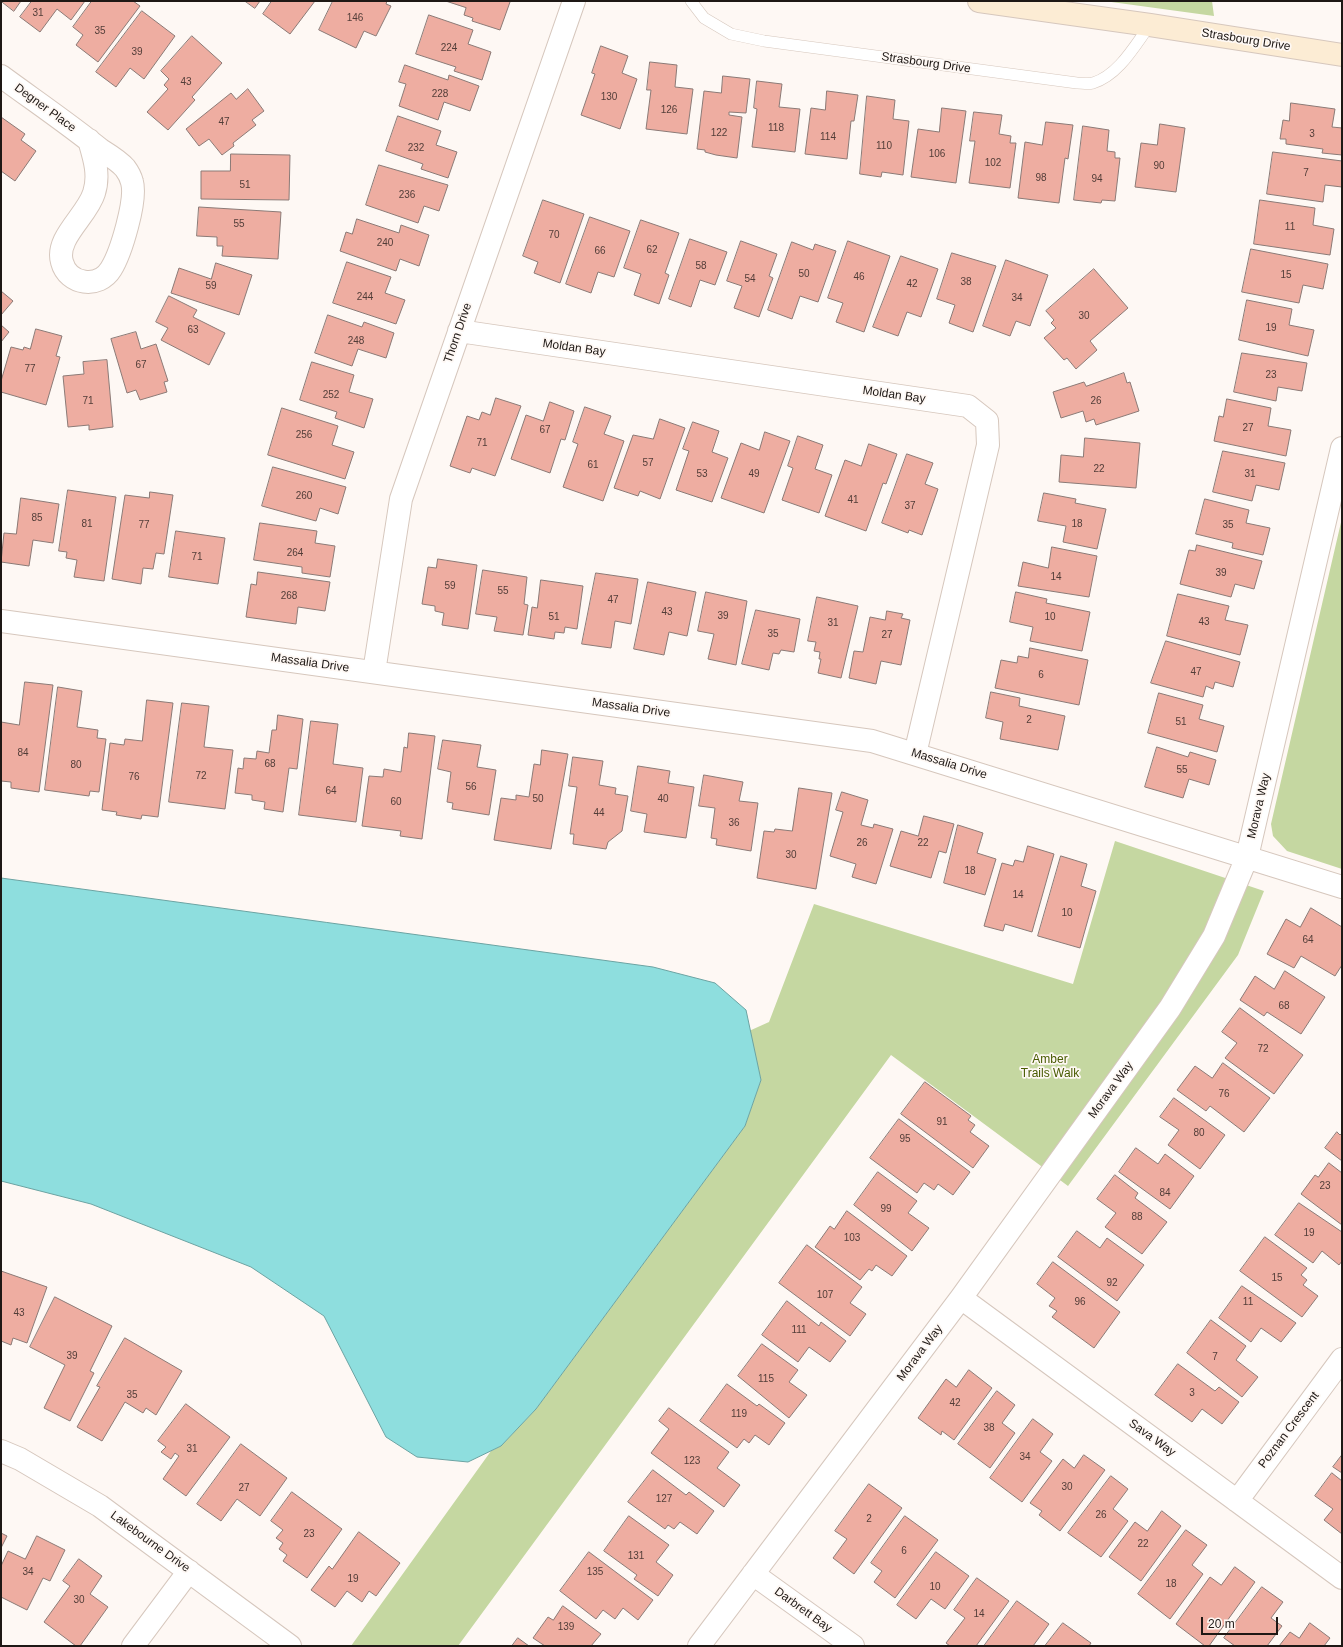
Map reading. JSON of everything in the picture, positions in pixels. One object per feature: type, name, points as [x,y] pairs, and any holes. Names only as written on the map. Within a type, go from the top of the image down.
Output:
[{"type":"street","name":"Thorn Drive","points":[[374,672],[401,499],[574,1]]},
{"type":"street","name":"Strasbourg Drive","points":[[979,1],[1150,25],[1342,55]]},
{"type":"street","name":"Degner Place","points":[[1,76],[89,140],[125,168],[132,182],[132,196],[127,227],[120,251],[105,278],[96,282],[86,283],[70,274],[62,263],[61,248],[66,238],[84,214],[94,192],[97,170],[89,140]]},
{"type":"street","name":"Moldan Bay","points":[[459,331],[968,406],[987,421],[988,444],[915,754]]},
{"type":"street","name":"Morava Way","points":[[699,1646],[961,1298],[1170,1008],[1214,936],[1247,857],[1342,448]]},
{"type":"street","name":"Massalia Drive","points":[[1,621],[872,741],[1247,857]]},
{"type":"street","points":[[1247,857],[1342,888]]},
{"type":"street","name":"Sava Way","points":[[961,1298],[1342,1578]]},
{"type":"street","name":"Poznan Crescent","points":[[1237,1501],[1342,1359]]},
{"type":"street","name":"Lakebourne Drive","points":[[1,1451],[20,1459],[100,1506],[290,1646]]},
{"type":"street","points":[[133,1646],[189,1571]]},
{"type":"street","name":"Darbrett Bay","points":[[754,1574],[853,1646]]},
{"type":"lane","name":"Strasbourg Drive","points":[[690,1],[704,18],[731,34],[764,41],[1077,83],[1092,83],[1109,75],[1126,58],[1150,25]]},
{"type":"green space","points":[[1104,1],[1212,1],[1214,16]]},
{"type":"green space","points":[[1342,518],[1342,869],[1287,851],[1273,836],[1271,824]]},
{"type":"green space","name":"Amber Trails Walk","points":[[1115,841],[1264,891],[1238,955],[1068,1186],[891,1055],[458,1646],[351,1646],[491,1451],[501,1446],[536,1409],[745,1126],[761,1080],[749,1031],[769,1022],[814,904],[1073,984]]},
{"type":"water","points":[[1,878],[653,967],[715,983],[746,1010],[761,1080],[745,1126],[536,1409],[501,1446],[468,1462],[417,1457],[386,1437],[324,1316],[251,1267],[91,1204],[1,1181]]},
{"type":"building","points":[[1,1],[21,1],[14,11]]},
{"type":"building","points":[[32,1],[85,1],[71,20],[57,9],[40,32],[20,17]]},
{"type":"building","points":[[92,1],[133,1],[140,6],[98,62],[76,45],[83,35],[73,27]]},
{"type":"building","points":[[245,1],[260,1],[255,8]]},
{"type":"building","points":[[272,1],[315,1],[290,34],[263,14]]},
{"type":"building","points":[[333,1],[387,1],[386,4],[391,6],[376,36],[364,31],[356,48],[319,30]]},
{"type":"building","points":[[446,1],[510,2],[500,30],[472,21],[473,18],[464,15],[466,8]]},
{"type":"building","points":[[142,11],[175,36],[144,79],[130,68],[116,87],[96,72]]},
{"type":"building","points":[[429,15],[473,30],[468,44],[491,52],[482,80],[454,71],[456,67],[416,54]]},
{"type":"building","points":[[192,36],[222,63],[192,97],[195,100],[168,130],[147,112],[168,89],[164,85],[169,79],[161,71]]},
{"type":"building","points":[[601,46],[628,56],[622,73],[637,79],[620,129],[581,115],[595,74],[592,73]]},
{"type":"building","points":[[650,62],[677,65],[675,87],[693,89],[687,134],[646,129],[651,90],[647,90]]},
{"type":"building","points":[[405,65],[448,80],[449,75],[479,86],[470,111],[444,102],[438,120],[399,106],[406,84],[399,82]]},
{"type":"building","points":[[723,76],[750,79],[746,113],[729,112],[729,115],[742,117],[737,158],[716,155],[705,152],[705,150],[697,149],[704,91],[721,93]]},
{"type":"building","points":[[757,81],[782,84],[779,107],[800,109],[795,152],[752,147],[757,109],[754,108]]},
{"type":"building","points":[[248,89],[264,111],[252,120],[256,125],[233,143],[234,146],[222,155],[209,139],[199,146],[186,129],[231,93],[236,99]]},
{"type":"building","points":[[827,91],[858,95],[854,121],[851,121],[847,159],[805,154],[811,108],[825,110]]},
{"type":"building","points":[[867,96],[895,100],[893,119],[909,121],[903,175],[882,172],[881,177],[860,174]]},
{"type":"building","points":[[1291,103],[1335,109],[1332,127],[1342,128],[1342,155],[1322,153],[1323,149],[1286,144],[1286,139],[1280,139],[1283,120],[1289,121]]},
{"type":"building","points":[[942,108],[966,111],[956,183],[911,177],[918,129],[939,132]]},
{"type":"building","points":[[974,112],[1002,115],[999,134],[1011,136],[1010,143],[1016,143],[1010,188],[969,183],[975,141],[970,141]]},
{"type":"building","points":[[398,116],[441,131],[436,145],[457,152],[448,178],[421,169],[423,164],[386,151]]},
{"type":"building","points":[[1,117],[25,134],[21,140],[36,151],[15,181],[1,171]]},
{"type":"building","points":[[1046,122],[1073,125],[1068,159],[1065,158],[1059,203],[1018,198],[1025,142],[1042,145]]},
{"type":"building","points":[[1160,124],[1185,128],[1176,192],[1135,187],[1141,143],[1157,145]]},
{"type":"building","points":[[1083,126],[1109,130],[1107,151],[1115,152],[1115,158],[1120,158],[1115,201],[1102,200],[1101,203],[1074,200]]},
{"type":"building","points":[[1273,152],[1342,161],[1342,187],[1325,185],[1323,202],[1267,194]]},
{"type":"building","points":[[231,154],[290,155],[289,200],[201,199],[201,171],[230,171]]},
{"type":"building","points":[[379,165],[448,185],[439,211],[424,206],[418,223],[366,205]]},
{"type":"building","points":[[543,200],[584,214],[560,283],[534,273],[538,262],[523,256]]},
{"type":"building","points":[[1260,200],[1315,208],[1313,225],[1334,229],[1330,255],[1254,244]]},
{"type":"building","points":[[199,207],[281,212],[278,259],[222,256],[223,246],[217,246],[217,237],[197,236]]},
{"type":"building","points":[[590,217],[630,231],[614,277],[598,272],[591,293],[566,284]]},
{"type":"building","points":[[357,219],[399,233],[401,225],[429,235],[419,266],[400,259],[396,271],[340,251],[346,232],[352,234]]},
{"type":"building","points":[[641,220],[679,233],[665,273],[669,275],[659,304],[634,295],[641,274],[624,268]]},
{"type":"building","points":[[690,239],[727,252],[715,285],[700,280],[691,307],[669,299]]},
{"type":"building","points":[[741,241],[777,254],[769,276],[773,278],[759,317],[734,308],[742,286],[727,281]]},
{"type":"building","points":[[848,241],[890,256],[864,332],[836,322],[843,303],[828,298]]},
{"type":"building","points":[[792,242],[813,250],[815,244],[836,251],[818,302],[800,296],[792,319],[768,310]]},
{"type":"building","points":[[1251,249],[1328,264],[1323,289],[1303,285],[1299,303],[1242,292]]},
{"type":"building","points":[[952,253],[996,266],[973,332],[949,323],[955,305],[937,299]]},
{"type":"building","points":[[901,256],[938,269],[921,317],[907,312],[898,336],[873,327]]},
{"type":"building","points":[[1006,260],[1048,275],[1030,326],[1016,321],[1010,336],[983,326]]},
{"type":"building","points":[[347,262],[391,277],[385,293],[405,300],[396,324],[333,303]]},
{"type":"building","points":[[216,263],[252,275],[239,315],[171,293],[179,268],[211,279]]},
{"type":"building","points":[[1094,269],[1128,308],[1090,341],[1097,350],[1076,369],[1067,358],[1064,360],[1044,338],[1056,328],[1051,323],[1054,320],[1046,311]]},
{"type":"building","points":[[1,291],[13,301],[1,315]]},
{"type":"building","points":[[169,296],[197,310],[193,317],[225,333],[209,365],[161,340],[168,328],[156,322]]},
{"type":"building","points":[[1247,300],[1292,309],[1289,325],[1314,330],[1308,356],[1239,340]]},
{"type":"building","points":[[328,315],[362,327],[364,322],[394,333],[386,358],[358,349],[352,366],[315,353]]},
{"type":"building","points":[[1,325],[9,332],[1,342]]},
{"type":"building","points":[[36,329],[62,336],[56,356],[60,357],[46,405],[1,392],[1,381],[11,347],[23,350],[24,347],[30,349]]},
{"type":"building","points":[[136,332],[141,349],[156,344],[168,381],[164,382],[167,392],[140,400],[136,390],[127,393],[111,339]]},
{"type":"building","points":[[1242,353],[1307,363],[1302,391],[1278,387],[1276,401],[1234,392]]},
{"type":"building","points":[[107,360],[113,427],[89,430],[89,425],[68,427],[63,376],[84,374],[83,362]]},
{"type":"building","points":[[312,362],[354,375],[349,392],[373,399],[364,428],[335,418],[337,412],[300,400]]},
{"type":"building","points":[[1124,373],[1127,383],[1130,382],[1139,411],[1096,425],[1094,419],[1086,422],[1083,411],[1061,418],[1053,392],[1084,382],[1086,386]]},
{"type":"building","points":[[496,398],[521,406],[495,476],[472,468],[470,473],[450,466],[467,416],[479,420],[482,412],[490,415]]},
{"type":"building","points":[[1227,399],[1271,408],[1268,426],[1291,430],[1286,456],[1214,441],[1219,416],[1223,417]]},
{"type":"building","points":[[550,402],[574,411],[565,440],[561,439],[550,473],[511,459],[526,415],[543,421]]},
{"type":"building","points":[[585,407],[611,416],[604,434],[624,441],[603,501],[563,487],[578,444],[573,442]]},
{"type":"building","points":[[282,408],[338,426],[332,445],[354,452],[345,479],[268,455]]},
{"type":"building","points":[[660,419],[685,428],[660,499],[640,491],[638,496],[614,488],[633,435],[653,439]]},
{"type":"building","points":[[693,422],[719,431],[712,452],[728,458],[712,502],[676,490],[689,451],[683,449]]},
{"type":"building","points":[[765,432],[790,441],[764,513],[721,498],[741,443],[759,450]]},
{"type":"building","points":[[798,436],[823,445],[815,469],[832,475],[819,513],[782,500],[793,468],[788,466]]},
{"type":"building","points":[[1085,438],[1140,443],[1136,488],[1059,482],[1061,455],[1083,457]]},
{"type":"building","points":[[869,444],[897,454],[886,484],[883,483],[866,531],[825,516],[845,460],[861,466]]},
{"type":"building","points":[[1223,451],[1285,463],[1279,490],[1256,485],[1252,501],[1213,492]]},
{"type":"building","points":[[907,454],[933,463],[925,484],[938,489],[922,535],[909,530],[908,533],[882,523]]},
{"type":"building","points":[[273,467],[346,487],[338,514],[320,508],[316,521],[262,506]]},
{"type":"building","points":[[68,490],[116,497],[104,581],[74,577],[77,560],[66,558],[67,552],[59,551]]},
{"type":"building","points":[[150,492],[173,495],[164,554],[156,553],[153,569],[143,568],[141,584],[112,579],[125,495],[149,498]]},
{"type":"building","points":[[1044,493],[1076,499],[1075,503],[1106,509],[1097,549],[1063,542],[1066,526],[1038,521]]},
{"type":"building","points":[[21,498],[59,504],[53,543],[33,540],[29,566],[1,562],[4,533],[16,534]]},
{"type":"building","points":[[1205,499],[1249,510],[1246,523],[1270,528],[1263,555],[1232,548],[1233,543],[1196,534]]},
{"type":"building","points":[[260,523],[317,531],[315,543],[335,546],[330,577],[302,573],[302,567],[254,560]]},
{"type":"building","points":[[176,531],[225,538],[218,584],[169,577]]},
{"type":"building","points":[[1197,545],[1262,561],[1254,589],[1235,584],[1231,597],[1180,584],[1189,550],[1195,551]]},
{"type":"building","points":[[1052,547],[1097,556],[1089,597],[1018,586],[1023,562],[1048,568]]},
{"type":"building","points":[[438,559],[477,565],[468,629],[442,625],[444,613],[435,611],[435,606],[422,604],[428,567],[436,568]]},
{"type":"building","points":[[483,570],[527,577],[524,604],[528,605],[523,635],[494,631],[497,617],[476,614]]},
{"type":"building","points":[[258,572],[330,582],[325,611],[298,607],[296,624],[246,617],[251,584],[256,585]]},
{"type":"building","points":[[596,573],[638,579],[631,624],[615,621],[611,648],[582,644]]},
{"type":"building","points":[[541,580],[583,586],[577,629],[565,627],[564,633],[555,632],[554,639],[528,635],[532,607],[537,608]]},
{"type":"building","points":[[648,582],[696,592],[687,636],[669,632],[664,655],[634,649]]},
{"type":"building","points":[[706,592],[747,601],[736,665],[708,659],[714,634],[698,631]]},
{"type":"building","points":[[1016,592],[1047,599],[1046,603],[1090,612],[1082,651],[1030,641],[1033,627],[1010,622]]},
{"type":"building","points":[[1178,594],[1229,606],[1225,620],[1248,625],[1240,655],[1167,636]]},
{"type":"building","points":[[817,597],[858,606],[841,678],[818,673],[821,659],[819,659],[820,652],[814,651],[816,642],[808,641]]},
{"type":"building","points":[[756,610],[800,619],[794,652],[781,650],[779,654],[773,653],[769,670],[742,664]]},
{"type":"building","points":[[887,611],[903,614],[901,618],[910,620],[901,665],[881,661],[876,684],[849,678],[854,651],[863,652],[870,617],[885,620]]},
{"type":"building","points":[[1166,641],[1240,662],[1233,687],[1215,682],[1213,689],[1206,686],[1203,697],[1151,683]]},
{"type":"building","points":[[1030,648],[1088,660],[1079,705],[995,688],[1001,660],[1017,663],[1018,656],[1028,658]]},
{"type":"building","points":[[25,682],[53,685],[39,792],[11,788],[11,782],[1,781],[1,722],[19,725]]},
{"type":"building","points":[[58,687],[82,691],[77,727],[98,730],[97,738],[106,739],[99,792],[90,791],[89,796],[45,790]]},
{"type":"building","points":[[991,692],[1020,698],[1019,706],[1065,716],[1058,750],[1000,739],[1003,722],[986,718]]},
{"type":"building","points":[[1159,693],[1203,705],[1199,719],[1224,726],[1217,752],[1148,733]]},
{"type":"building","points":[[147,700],[173,703],[158,817],[142,815],[141,819],[116,815],[117,812],[102,810],[110,743],[124,745],[125,739],[142,741]]},
{"type":"building","points":[[182,703],[209,706],[204,747],[233,750],[225,809],[169,802]]},
{"type":"building","points":[[278,715],[303,719],[297,769],[289,768],[283,812],[264,809],[265,802],[252,800],[252,795],[235,793],[238,768],[243,769],[244,758],[256,759],[257,751],[269,753],[272,730],[276,730]]},
{"type":"building","points":[[311,721],[338,724],[333,764],[363,768],[356,822],[299,815]]},
{"type":"building","points":[[409,733],[435,736],[422,839],[400,836],[401,831],[362,826],[369,776],[383,777],[384,769],[401,772],[404,747],[407,748]]},
{"type":"building","points":[[443,740],[481,745],[477,767],[496,770],[489,815],[452,809],[453,803],[447,802],[451,772],[438,769]]},
{"type":"building","points":[[1157,747],[1188,757],[1190,752],[1216,760],[1209,785],[1189,779],[1183,798],[1145,787]]},
{"type":"building","points":[[542,750],[568,754],[551,849],[494,840],[501,798],[516,800],[516,795],[529,797],[534,764],[540,765]]},
{"type":"building","points":[[573,757],[603,761],[599,785],[616,788],[615,794],[628,796],[622,831],[608,842],[606,849],[573,844],[574,834],[570,834],[577,787],[569,786]]},
{"type":"building","points":[[638,766],[670,771],[668,783],[694,787],[686,838],[644,832],[647,814],[631,811]]},
{"type":"building","points":[[704,775],[743,782],[739,801],[758,803],[751,851],[716,845],[717,839],[711,838],[715,808],[699,806]]},
{"type":"building","points":[[799,788],[832,793],[816,889],[757,878],[764,831],[774,832],[775,829],[792,831]]},
{"type":"building","points":[[842,792],[868,800],[861,825],[873,828],[874,824],[893,829],[876,884],[852,877],[856,864],[830,856],[843,812],[836,810]]},
{"type":"building","points":[[924,816],[954,824],[946,853],[939,851],[931,878],[890,866],[901,831],[918,836]]},
{"type":"building","points":[[958,825],[983,833],[977,853],[996,859],[985,895],[944,883]]},
{"type":"building","points":[[1028,846],[1054,854],[1032,932],[1005,924],[1003,931],[984,926],[1002,863],[1013,866],[1015,860],[1023,862]]},
{"type":"building","points":[[1061,856],[1087,864],[1081,886],[1096,891],[1080,948],[1038,936]]},
{"type":"building","points":[[1311,908],[1342,927],[1342,965],[1335,976],[1301,956],[1294,968],[1267,954],[1286,919],[1300,927]]},
{"type":"building","points":[[1285,971],[1325,997],[1301,1034],[1267,1012],[1264,1016],[1240,1000],[1255,976],[1274,989]]},
{"type":"building","points":[[1240,1008],[1303,1055],[1274,1094],[1225,1058],[1237,1043],[1222,1032]]},
{"type":"building","points":[[1223,1063],[1270,1098],[1244,1132],[1210,1106],[1206,1111],[1177,1090],[1195,1066],[1212,1078]]},
{"type":"building","points":[[925,1082],[971,1116],[968,1120],[975,1125],[970,1132],[989,1146],[973,1168],[901,1114]]},
{"type":"building","points":[[1174,1098],[1225,1135],[1200,1169],[1168,1145],[1179,1130],[1160,1117]]},
{"type":"building","points":[[899,1119],[970,1172],[953,1195],[938,1184],[934,1190],[924,1183],[917,1193],[870,1158]]},
{"type":"building","points":[[1337,1132],[1340,1135],[1342,1133],[1342,1161],[1325,1148]]},
{"type":"building","points":[[1136,1148],[1158,1164],[1165,1154],[1194,1176],[1170,1209],[1119,1172]]},
{"type":"building","points":[[1329,1163],[1342,1173],[1342,1225],[1301,1194],[1315,1175],[1318,1177]]},
{"type":"building","points":[[878,1172],[917,1201],[908,1213],[929,1228],[912,1251],[854,1205]]},
{"type":"building","points":[[1115,1175],[1138,1193],[1135,1198],[1167,1222],[1142,1254],[1105,1227],[1116,1213],[1097,1199]]},
{"type":"building","points":[[1299,1203],[1342,1232],[1342,1261],[1339,1265],[1322,1251],[1313,1263],[1275,1235]]},
{"type":"building","points":[[847,1211],[907,1256],[892,1276],[876,1265],[872,1271],[869,1269],[860,1280],[815,1247],[830,1226],[834,1229]]},
{"type":"building","points":[[1077,1231],[1100,1248],[1107,1238],[1144,1265],[1117,1301],[1058,1257]]},
{"type":"building","points":[[1265,1237],[1307,1268],[1301,1275],[1307,1280],[1303,1285],[1318,1296],[1302,1317],[1240,1271]]},
{"type":"building","points":[[807,1245],[862,1287],[850,1303],[866,1314],[850,1336],[779,1283]]},
{"type":"building","points":[[1053,1262],[1120,1312],[1094,1348],[1052,1317],[1057,1311],[1049,1306],[1055,1298],[1037,1284]]},
{"type":"building","points":[[1,1271],[47,1287],[27,1343],[13,1338],[11,1345],[1,1341]]},
{"type":"building","points":[[1242,1286],[1296,1323],[1281,1342],[1261,1328],[1251,1342],[1219,1318]]},
{"type":"building","points":[[55,1297],[112,1326],[90,1371],[94,1373],[70,1421],[44,1408],[65,1365],[30,1347]]},
{"type":"building","points":[[787,1301],[819,1326],[821,1322],[846,1341],[830,1362],[809,1347],[798,1362],[762,1335]]},
{"type":"building","points":[[1211,1320],[1246,1346],[1236,1360],[1258,1377],[1242,1397],[1187,1353]]},
{"type":"building","points":[[125,1338],[182,1371],[156,1415],[146,1408],[143,1413],[125,1402],[102,1441],[77,1427],[100,1387],[97,1386]]},
{"type":"building","points":[[762,1344],[798,1370],[789,1382],[807,1395],[789,1418],[738,1376]]},
{"type":"building","points":[[1178,1364],[1215,1391],[1219,1387],[1239,1402],[1222,1424],[1202,1409],[1192,1422],[1155,1395]]},
{"type":"building","points":[[969,1370],[992,1388],[954,1440],[942,1431],[941,1435],[918,1418],[946,1379],[956,1387]]},
{"type":"building","points":[[727,1384],[757,1406],[759,1404],[785,1423],[769,1445],[755,1435],[749,1443],[744,1439],[737,1448],[700,1421]]},
{"type":"building","points":[[997,1391],[1015,1405],[1002,1423],[1015,1433],[990,1468],[958,1444]]},
{"type":"building","points":[[186,1404],[230,1437],[186,1496],[163,1479],[179,1456],[175,1453],[171,1459],[161,1452],[166,1447],[158,1441]]},
{"type":"building","points":[[669,1408],[729,1452],[717,1468],[740,1485],[724,1507],[651,1453],[669,1429],[659,1421]]},
{"type":"building","points":[[1033,1419],[1053,1434],[1040,1452],[1052,1461],[1022,1502],[990,1478]]},
{"type":"building","points":[[241,1444],[287,1478],[260,1516],[237,1499],[221,1521],[197,1504]]},
{"type":"building","points":[[1084,1455],[1105,1470],[1060,1531],[1039,1515],[1042,1511],[1030,1503],[1063,1459],[1074,1468]]},
{"type":"building","points":[[1342,1455],[1342,1473],[1333,1467]]},
{"type":"building","points":[[653,1470],[686,1495],[689,1492],[714,1511],[697,1534],[680,1522],[674,1529],[668,1525],[665,1529],[628,1502]]},
{"type":"building","points":[[1332,1473],[1342,1481],[1342,1534],[1324,1520],[1333,1509],[1315,1496]]},
{"type":"building","points":[[1111,1476],[1128,1489],[1113,1509],[1128,1521],[1101,1557],[1068,1533]]},
{"type":"building","points":[[869,1484],[902,1508],[854,1574],[833,1558],[847,1539],[835,1531]]},
{"type":"building","points":[[292,1492],[342,1529],[307,1578],[283,1561],[287,1555],[279,1549],[283,1543],[276,1538],[283,1530],[271,1521]]},
{"type":"building","points":[[1162,1511],[1181,1526],[1141,1581],[1109,1557],[1135,1522],[1147,1531]]},
{"type":"building","points":[[629,1516],[669,1545],[656,1562],[673,1575],[658,1596],[634,1579],[637,1575],[604,1551]]},
{"type":"building","points":[[905,1516],[938,1540],[895,1598],[874,1582],[882,1571],[871,1563]]},
{"type":"building","points":[[1186,1530],[1207,1545],[1192,1565],[1203,1574],[1170,1619],[1138,1594]]},
{"type":"building","points":[[359,1532],[400,1563],[376,1596],[369,1591],[362,1602],[347,1591],[335,1607],[311,1590],[329,1566],[332,1569]]},
{"type":"building","points":[[1,1533],[7,1536],[1,1548]]},
{"type":"building","points":[[37,1536],[65,1550],[50,1581],[43,1578],[27,1610],[1,1597],[1,1566],[8,1551],[25,1559]]},
{"type":"building","points":[[589,1552],[653,1600],[638,1620],[623,1608],[615,1619],[603,1610],[596,1619],[560,1591]]},
{"type":"building","points":[[936,1552],[969,1576],[945,1609],[931,1599],[916,1619],[897,1605]]},
{"type":"building","points":[[79,1559],[102,1576],[90,1594],[108,1607],[80,1646],[76,1646],[44,1622],[70,1586],[63,1581]]},
{"type":"building","points":[[1235,1567],[1255,1582],[1209,1646],[1205,1646],[1176,1624],[1210,1577],[1221,1585]]},
{"type":"building","points":[[977,1578],[1009,1601],[976,1646],[950,1646],[946,1643],[965,1618],[954,1610]]},
{"type":"building","points":[[1262,1587],[1283,1602],[1271,1618],[1282,1626],[1267,1646],[1235,1646],[1224,1638]]},
{"type":"building","points":[[1017,1601],[1049,1624],[1033,1646],[984,1646]]},
{"type":"building","points":[[563,1606],[601,1634],[591,1646],[545,1646],[533,1638],[548,1617],[553,1620]]},
{"type":"building","points":[[1063,1623],[1091,1643],[1089,1646],[1045,1646]]},
{"type":"building","points":[[1310,1623],[1330,1638],[1324,1646],[1279,1646],[1290,1632],[1299,1638]]},
{"type":"building","points":[[518,1638],[529,1646],[512,1646]]}]
